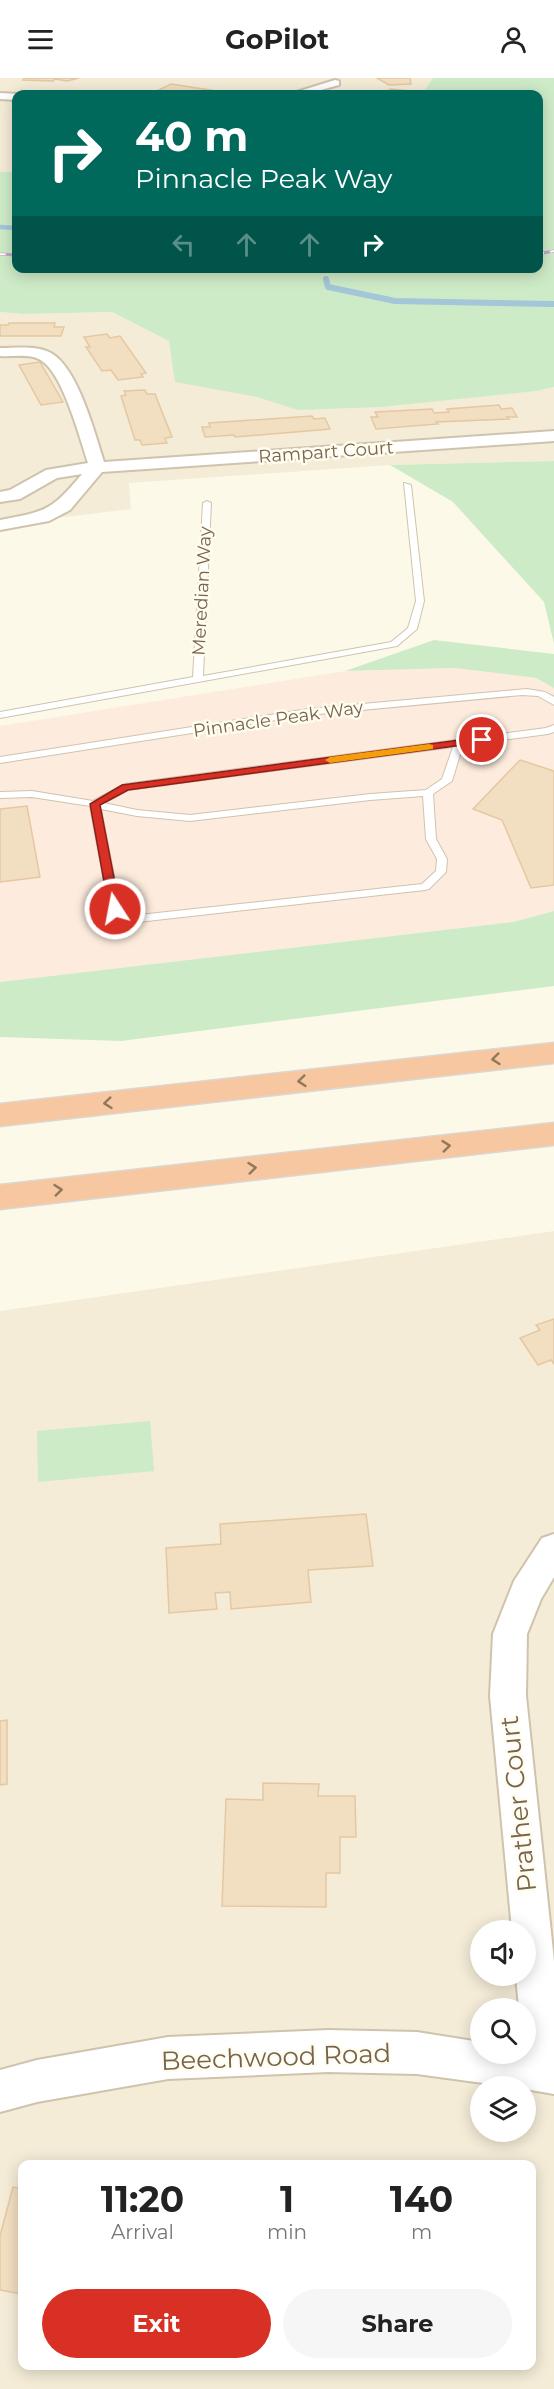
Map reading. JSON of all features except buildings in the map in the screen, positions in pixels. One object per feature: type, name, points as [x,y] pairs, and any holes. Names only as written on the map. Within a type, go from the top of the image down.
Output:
[{"type":"highway","points":[[0,1115],[554,1053]]},
{"type":"highway","points":[[0,1197],[554,1134]]},
{"type":"street","points":[[310,90],[335,83]]},
{"type":"street","points":[[0,352],[49,357],[63,376],[81,419],[97,467],[64,506],[43,517],[0,525]]},
{"type":"street","name":"Rampart Court","points":[[0,497],[14,495],[52,474],[97,467],[554,436]]},
{"type":"street","name":"Prather Court","points":[[550,2072],[508,1696],[510,1634],[526,1592],[554,1548]]},
{"type":"street","name":"Beechwood Road","points":[[0,2091],[37,2081],[168,2058],[328,2051],[417,2054],[550,2072]]},
{"type":"lane","points":[[0,715],[394,644],[412,629],[420,601],[407,484]]},
{"type":"lane","name":"Meredian Way","points":[[198,678],[207,502]]},
{"type":"lane","name":"Pinnacle Peak Way","points":[[0,760],[308,712],[534,691],[549,697],[554,702]]},
{"type":"lane","points":[[95,804],[126,787],[459,743],[554,728]]},
{"type":"lane","points":[[0,795],[32,794],[137,813],[190,818],[370,797],[428,793],[447,781],[459,743]]},
{"type":"lane","points":[[95,804],[115,909],[138,919],[425,886],[441,872],[442,859],[430,839],[428,793]]},
{"type":"shaded area","points":[[0,78],[433,78],[425,90],[12,90],[12,173],[0,172]]},
{"type":"shaded area","points":[[0,312],[23,314],[112,312],[170,341],[257,397],[297,410],[537,391],[554,387],[554,461],[390,465],[129,483],[131,509],[0,525]]},
{"type":"shaded area","points":[[455,668],[536,678],[554,688],[554,911],[513,922],[0,982],[0,726],[345,671]]},
{"type":"shaded area","points":[[554,1231],[554,2389],[0,2389],[0,1311]]},
{"type":"green space","points":[[433,78],[554,78],[554,387],[537,391],[380,407],[297,410],[257,397],[175,382],[169,341],[112,312],[23,314],[0,312],[0,172],[12,172],[12,273],[543,273],[543,90],[425,90]]},
{"type":"green space","points":[[554,461],[554,644],[544,602],[453,502],[390,465]]},
{"type":"green space","points":[[434,640],[554,654],[554,688],[536,678],[455,668],[345,671]]},
{"type":"green space","points":[[554,911],[554,986],[121,1041],[0,1037],[0,982],[513,922]]},
{"type":"green space","points":[[150,1421],[154,1471],[38,1482],[37,1431]]},
{"type":"waterway","points":[[0,227],[12,228]]},
{"type":"waterway","points":[[326,279],[328,287],[395,301],[554,304]]},
{"type":"railway","points":[[543,253],[554,251]]},
{"type":"railway","points":[[0,254],[12,255]]},
{"type":"slow traffic","points":[[330,760],[429,747]]},
{"type":"route","points":[[115,909],[95,804],[126,787],[482,740]]}]
